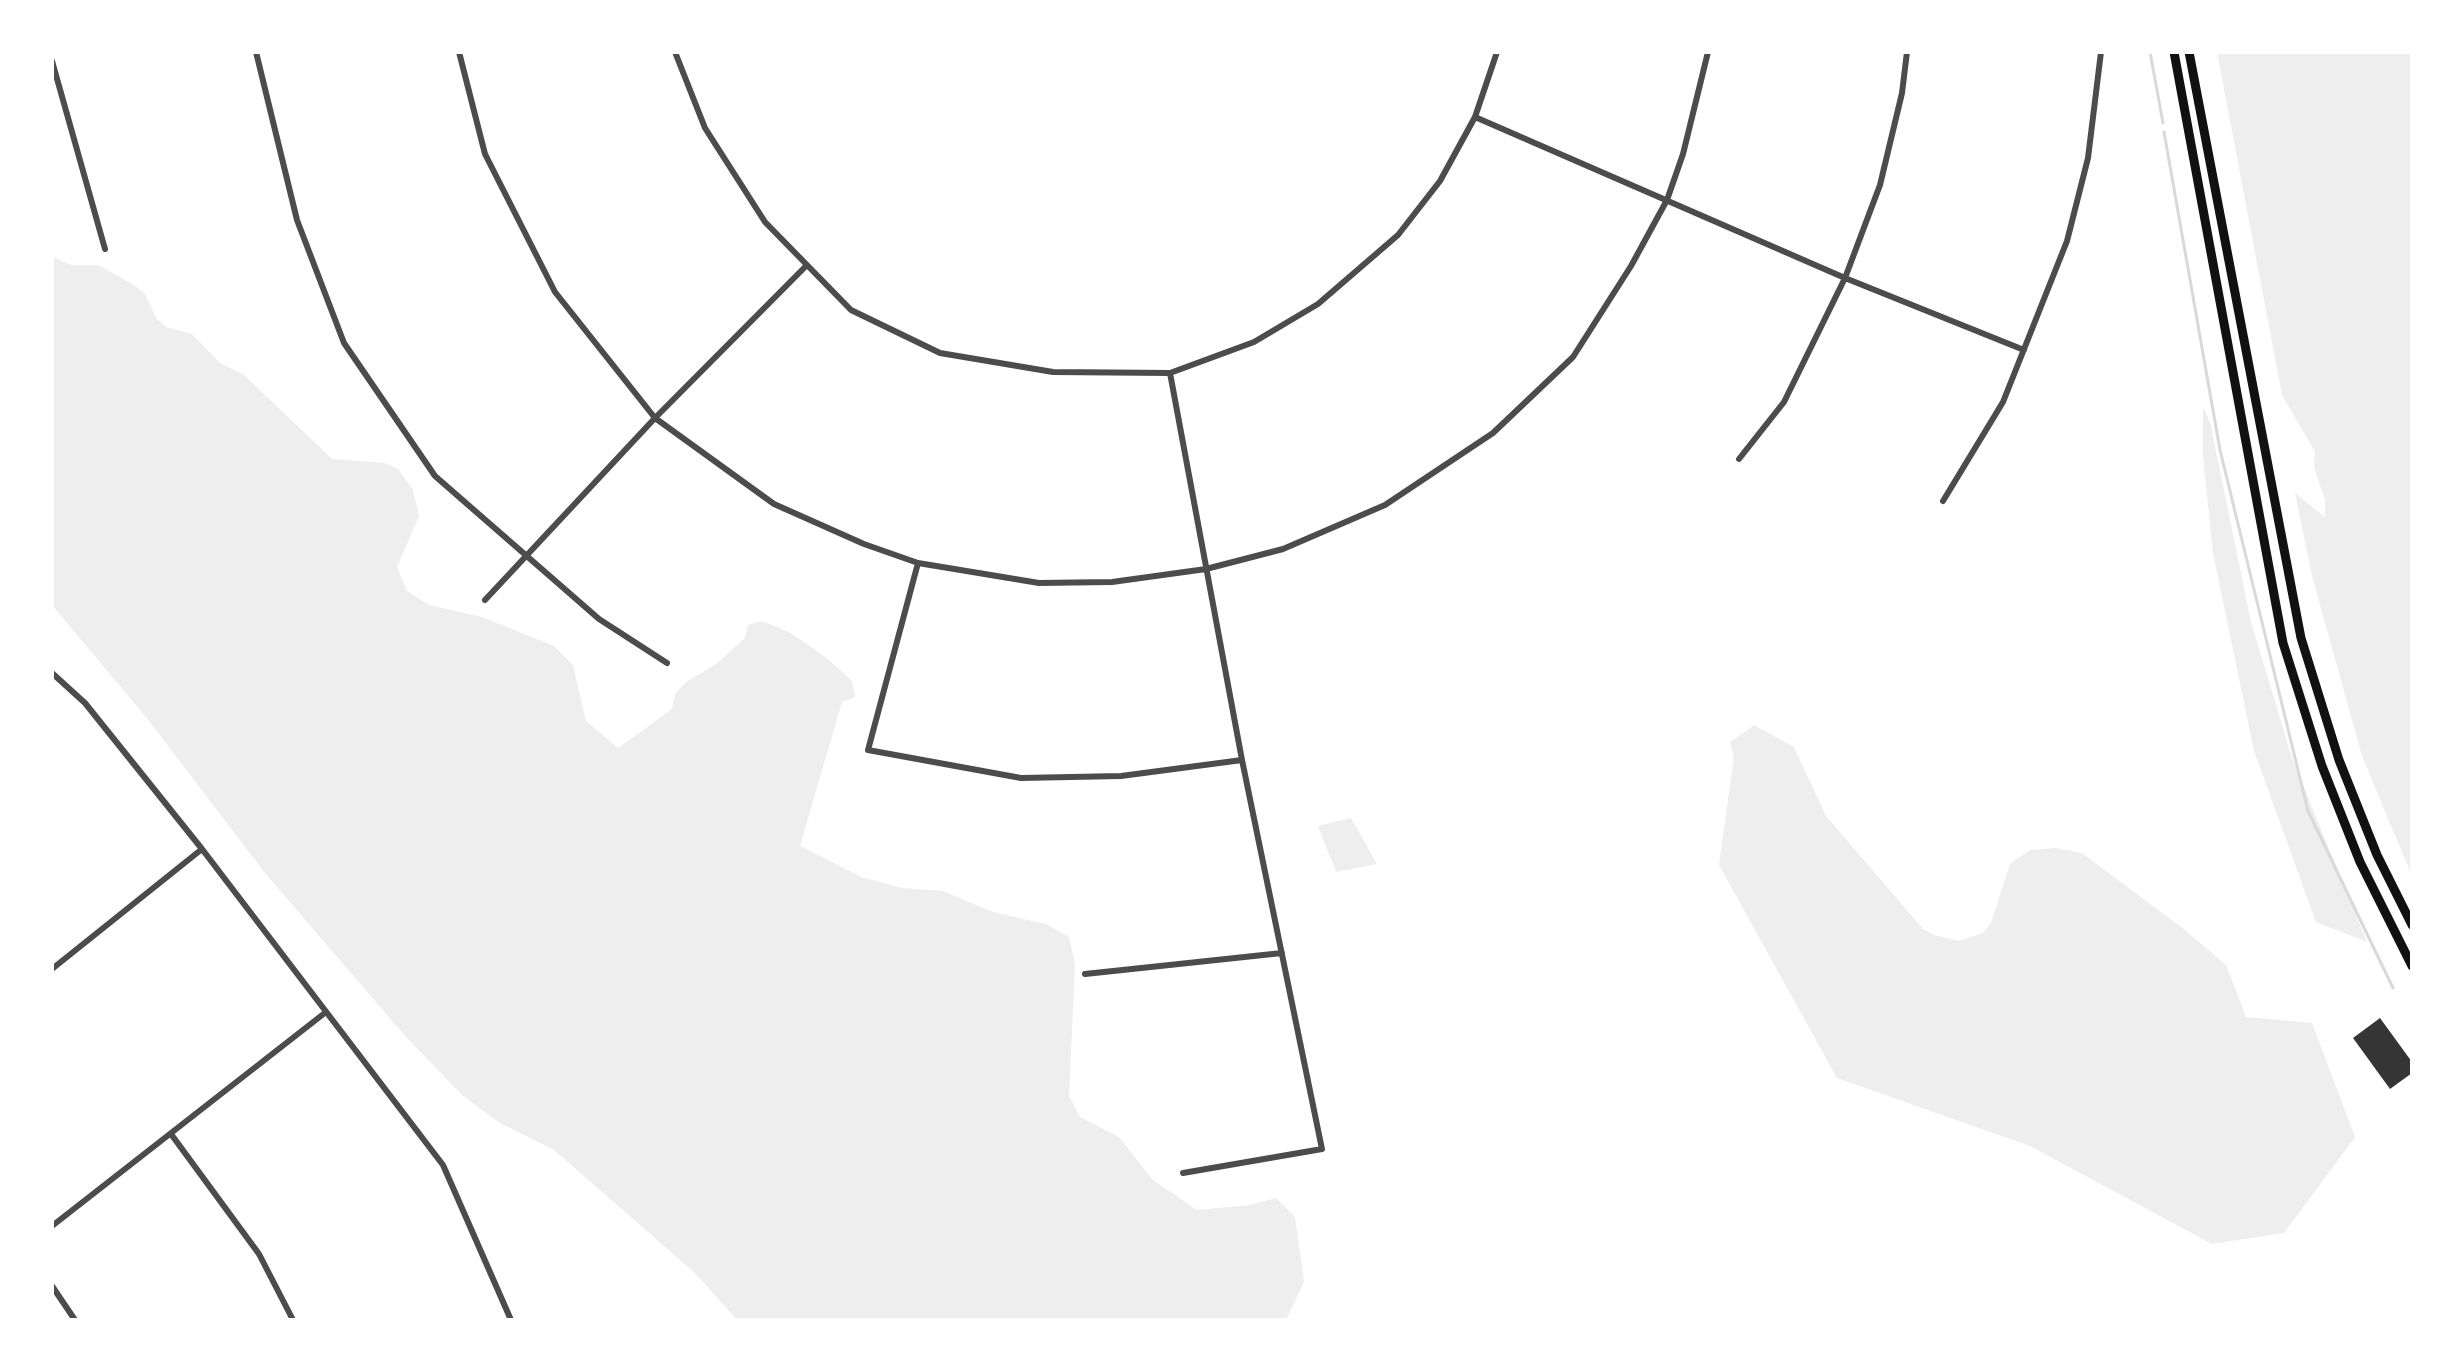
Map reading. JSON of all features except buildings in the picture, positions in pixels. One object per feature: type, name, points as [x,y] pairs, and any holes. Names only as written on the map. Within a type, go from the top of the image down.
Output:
[{"type":"main road","points":[[2174,52],[2283,643],[2322,766],[2360,862],[2412,966]]},
{"type":"main road","points":[[2189,52],[2301,638],[2339,760],[2377,855],[2412,925]]},
{"type":"street","points":[[256,52],[297,220],[344,343],[435,476],[524,557],[599,619],[667,663]]},
{"type":"street","points":[[459,52],[485,154],[555,292],[655,418],[774,504],[864,544],[918,563],[1039,583],[1112,582],[1206,569],[1283,549],[1385,505],[1493,433],[1573,357],[1631,266],[1667,200],[1683,154],[1708,52]]},
{"type":"street","points":[[675,52],[705,128],[765,222],[851,310],[940,353],[1053,372],[1170,373],[1254,342],[1318,304],[1398,235],[1440,181],[1475,117],[1497,52]]},
{"type":"street","points":[[1739,459],[1784,402],[1845,278],[1880,185],[1902,93],[1907,52]]},
{"type":"street","points":[[1943,501],[2003,402],[2067,241],[2088,158],[2101,52]]},
{"type":"street","points":[[52,61],[105,249]]},
{"type":"street","points":[[1475,117],[1845,278],[2024,350]]},
{"type":"street","points":[[485,600],[655,418],[806,266]]},
{"type":"street","points":[[1170,373],[1242,760],[1322,1149],[1183,1173]]},
{"type":"street","points":[[918,563],[868,750],[1021,778],[1121,776],[1242,760]]},
{"type":"street","points":[[52,673],[85,703],[202,849],[443,1165],[511,1320]]},
{"type":"street","points":[[52,969],[202,849]]},
{"type":"street","points":[[1085,974],[1282,953]]},
{"type":"street","points":[[52,1226],[326,1012]]},
{"type":"street","points":[[171,1134],[259,1254],[293,1320]]},
{"type":"street","points":[[52,1286],[75,1320]]},
{"type":"shaded area","points":[[2217,52],[2412,52],[2412,876],[2362,756],[2312,576],[2295,493],[2325,517],[2325,500],[2314,467],[2315,452],[2282,395]]},
{"type":"shaded area","points":[[52,257],[71,265],[98,265],[134,285],[145,294],[156,318],[166,327],[192,334],[220,363],[244,375],[332,459],[385,463],[398,469],[413,490],[419,516],[397,567],[407,591],[429,605],[482,617],[554,646],[573,665],[586,721],[618,748],[672,709],[675,694],[686,682],[716,664],[745,638],[748,625],[762,621],[791,633],[828,659],[852,681],[855,697],[842,702],[800,846],[861,877],[902,888],[943,891],[993,912],[1046,924],[1069,937],[1075,964],[1069,1096],[1080,1117],[1119,1137],[1153,1180],[1197,1210],[1250,1205],[1276,1198],[1295,1217],[1304,1282],[1286,1320],[737,1320],[695,1273],[554,1150],[500,1123],[462,1095],[406,1037],[265,873],[146,717],[52,605]]},
{"type":"shaded area","points":[[2203,407],[2210,422],[2251,622],[2292,758],[2367,942],[2316,922],[2254,751],[2213,553],[2203,456]]},
{"type":"shaded area","points":[[1754,725],[1794,747],[1826,816],[1923,929],[1934,935],[1959,941],[1983,933],[1991,923],[2010,864],[2030,850],[2056,848],[2082,853],[2185,930],[2226,965],[2246,1017],[2312,1023],[2355,1137],[2284,1233],[2212,1244],[2030,1146],[1837,1078],[1719,865],[1734,757],[1730,742]]},
{"type":"shaded area","points":[[1351,818],[1377,864],[1336,872],[1318,826]]},
{"type":"waterway","points":[[2150,52],[2163,123]]},
{"type":"waterway","points":[[2164,132],[2220,450],[2308,811],[2393,988]]}]
